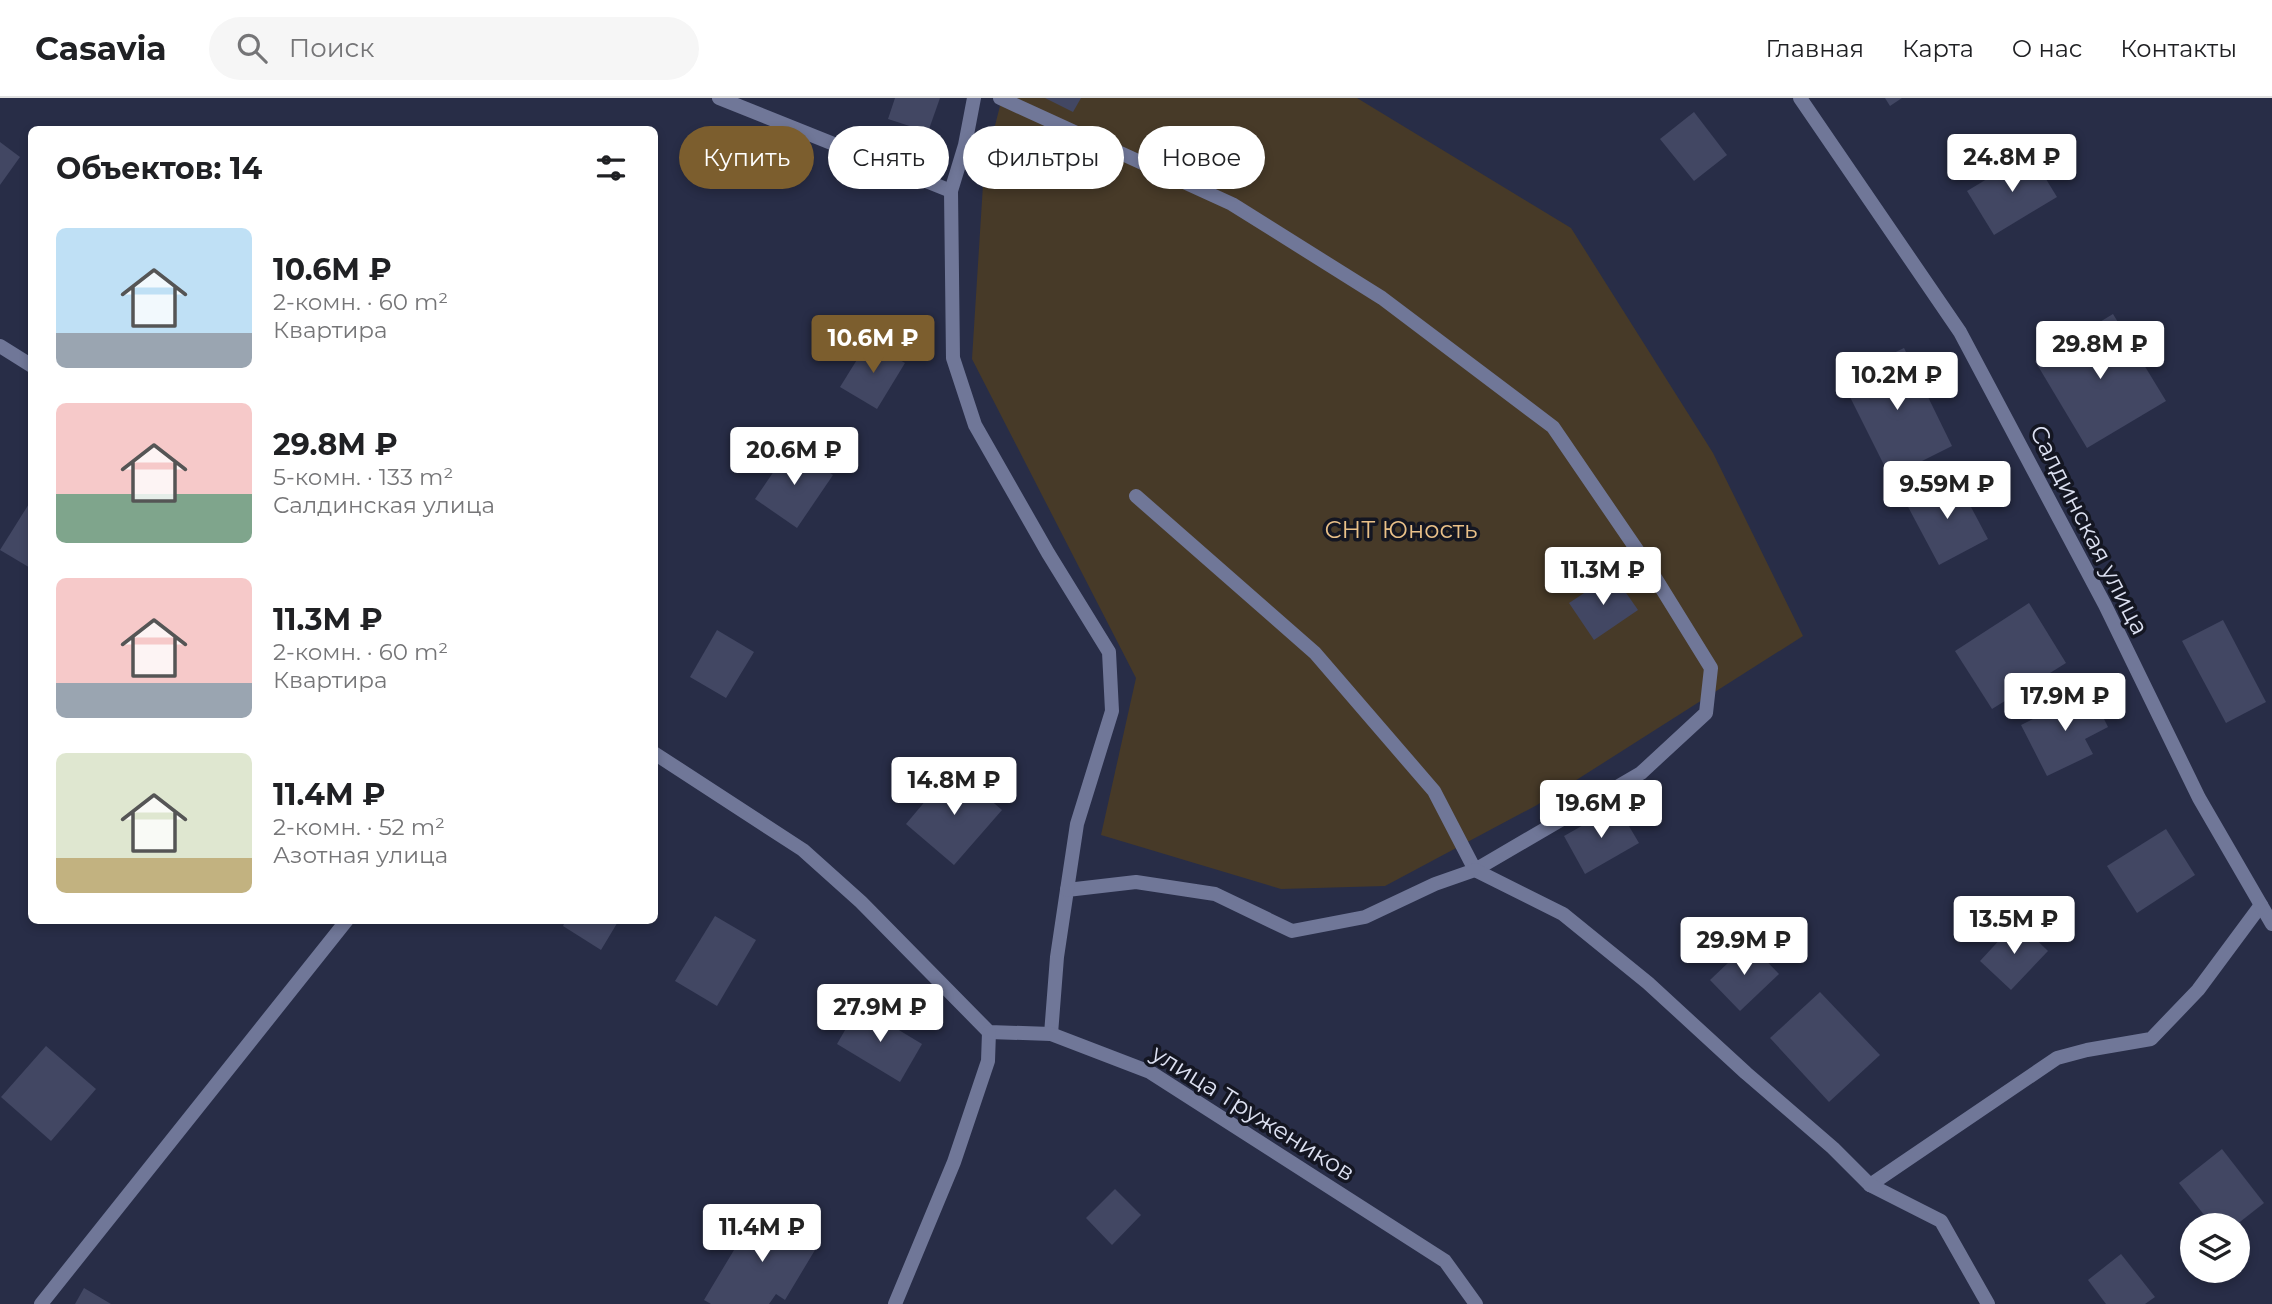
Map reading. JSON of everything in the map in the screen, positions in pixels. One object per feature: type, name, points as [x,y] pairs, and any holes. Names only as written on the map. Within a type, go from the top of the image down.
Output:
[{"type":"street","points":[[719,98],[951,191]]},
{"type":"street","points":[[974,98],[965,145],[951,191],[953,358],[975,425],[1048,553],[1109,652],[1112,711],[1077,824],[1057,957],[1051,1034]]},
{"type":"street","points":[[1000,98],[1232,204],[1382,298],[1553,427],[1646,563],[1711,668],[1706,713],[1641,773],[1475,870],[1435,884],[1365,917],[1292,931],[1215,894],[1136,882],[1067,890]]},
{"type":"street","name":"Салдинская улица","points":[[1800,98],[1960,332],[2105,605],[2199,798],[2272,924]]},
{"type":"street","points":[[0,346],[28,364]]},
{"type":"street","points":[[1136,496],[1315,653],[1434,790],[1475,870],[1563,914],[1648,984],[1833,1148],[1870,1185],[1941,1221],[1988,1304]]},
{"type":"street","points":[[658,756],[803,850],[861,902],[989,1032],[988,1061],[958,1149],[897,1303]]},
{"type":"street","points":[[1870,1185],[2057,1058],[2151,1039],[2198,990],[2260,905]]},
{"type":"street","points":[[41,1304],[344,924]]},
{"type":"street","name":"улица Тружеников","points":[[989,1032],[1051,1034],[1150,1072],[1445,1261],[1476,1304]]},
{"type":"green space","name":"СНТ Юность","points":[[1002,98],[1357,98],[1571,228],[1713,453],[1803,636],[1537,805],[1385,886],[1281,889],[1101,835],[1136,678],[972,359],[983,189],[1124,189],[1124,126],[995,126]]},
{"type":"building","points":[[895,98],[940,98],[930,126],[910,126],[888,119]]},
{"type":"building","points":[[1045,98],[1081,98],[1073,112]]},
{"type":"building","points":[[1885,98],[1902,98],[1890,106]]},
{"type":"building","points":[[1694,112],[1727,155],[1694,181],[1660,139]]},
{"type":"building","points":[[0,142],[20,157],[0,185]]},
{"type":"building","points":[[2030,153],[2057,197],[1994,235],[1967,191]]},
{"type":"building","points":[[2113,314],[2166,401],[2087,448],[2035,361]]},
{"type":"building","points":[[868,342],[905,363],[877,409],[840,387]]},
{"type":"building","points":[[1904,348],[1952,446],[1890,477],[1841,379]]},
{"type":"building","points":[[791,446],[833,475],[797,528],[755,499]]},
{"type":"building","points":[[1955,477],[1988,539],[1939,565],[1906,503]]},
{"type":"building","points":[[28,505],[28,567],[0,550]]},
{"type":"building","points":[[1613,574],[1638,610],[1594,640],[1569,603]]},
{"type":"building","points":[[2029,603],[2066,663],[1992,709],[1955,651]]},
{"type":"building","points":[[2223,620],[2266,702],[2226,723],[2182,641]]},
{"type":"building","points":[[717,630],[754,652],[726,698],[690,677]]},
{"type":"building","points":[[2090,691],[2108,727],[2085,739],[2093,754],[2047,776],[2021,725]]},
{"type":"building","points":[[953,768],[1002,810],[954,865],[906,824]]},
{"type":"building","points":[[1617,806],[1639,843],[1585,874],[1564,836]]},
{"type":"building","points":[[2166,829],[2195,875],[2137,913],[2107,866]]},
{"type":"building","points":[[715,916],[756,940],[717,1006],[675,981]]},
{"type":"building","points":[[2017,921],[2048,951],[2011,990],[1980,961]]},
{"type":"building","points":[[564,924],[617,924],[601,950],[563,926]]},
{"type":"building","points":[[1749,943],[1779,974],[1740,1011],[1710,980]]},
{"type":"building","points":[[1820,992],[1880,1055],[1829,1102],[1770,1038]]},
{"type":"building","points":[[859,1006],[922,1044],[900,1082],[837,1044]]},
{"type":"building","points":[[46,1046],[96,1089],[51,1141],[1,1097]]},
{"type":"building","points":[[2222,1149],[2264,1203],[2250,1214],[2203,1213],[2179,1183]]},
{"type":"building","points":[[1115,1189],[1141,1215],[1112,1245],[1086,1218]]},
{"type":"building","points":[[758,1210],[818,1245],[785,1300],[776,1294],[769,1304],[711,1304],[704,1300]]},
{"type":"building","points":[[2121,1254],[2155,1297],[2145,1304],[2106,1304],[2088,1280]]},
{"type":"building","points":[[84,1288],[111,1304],[75,1304]]}]
